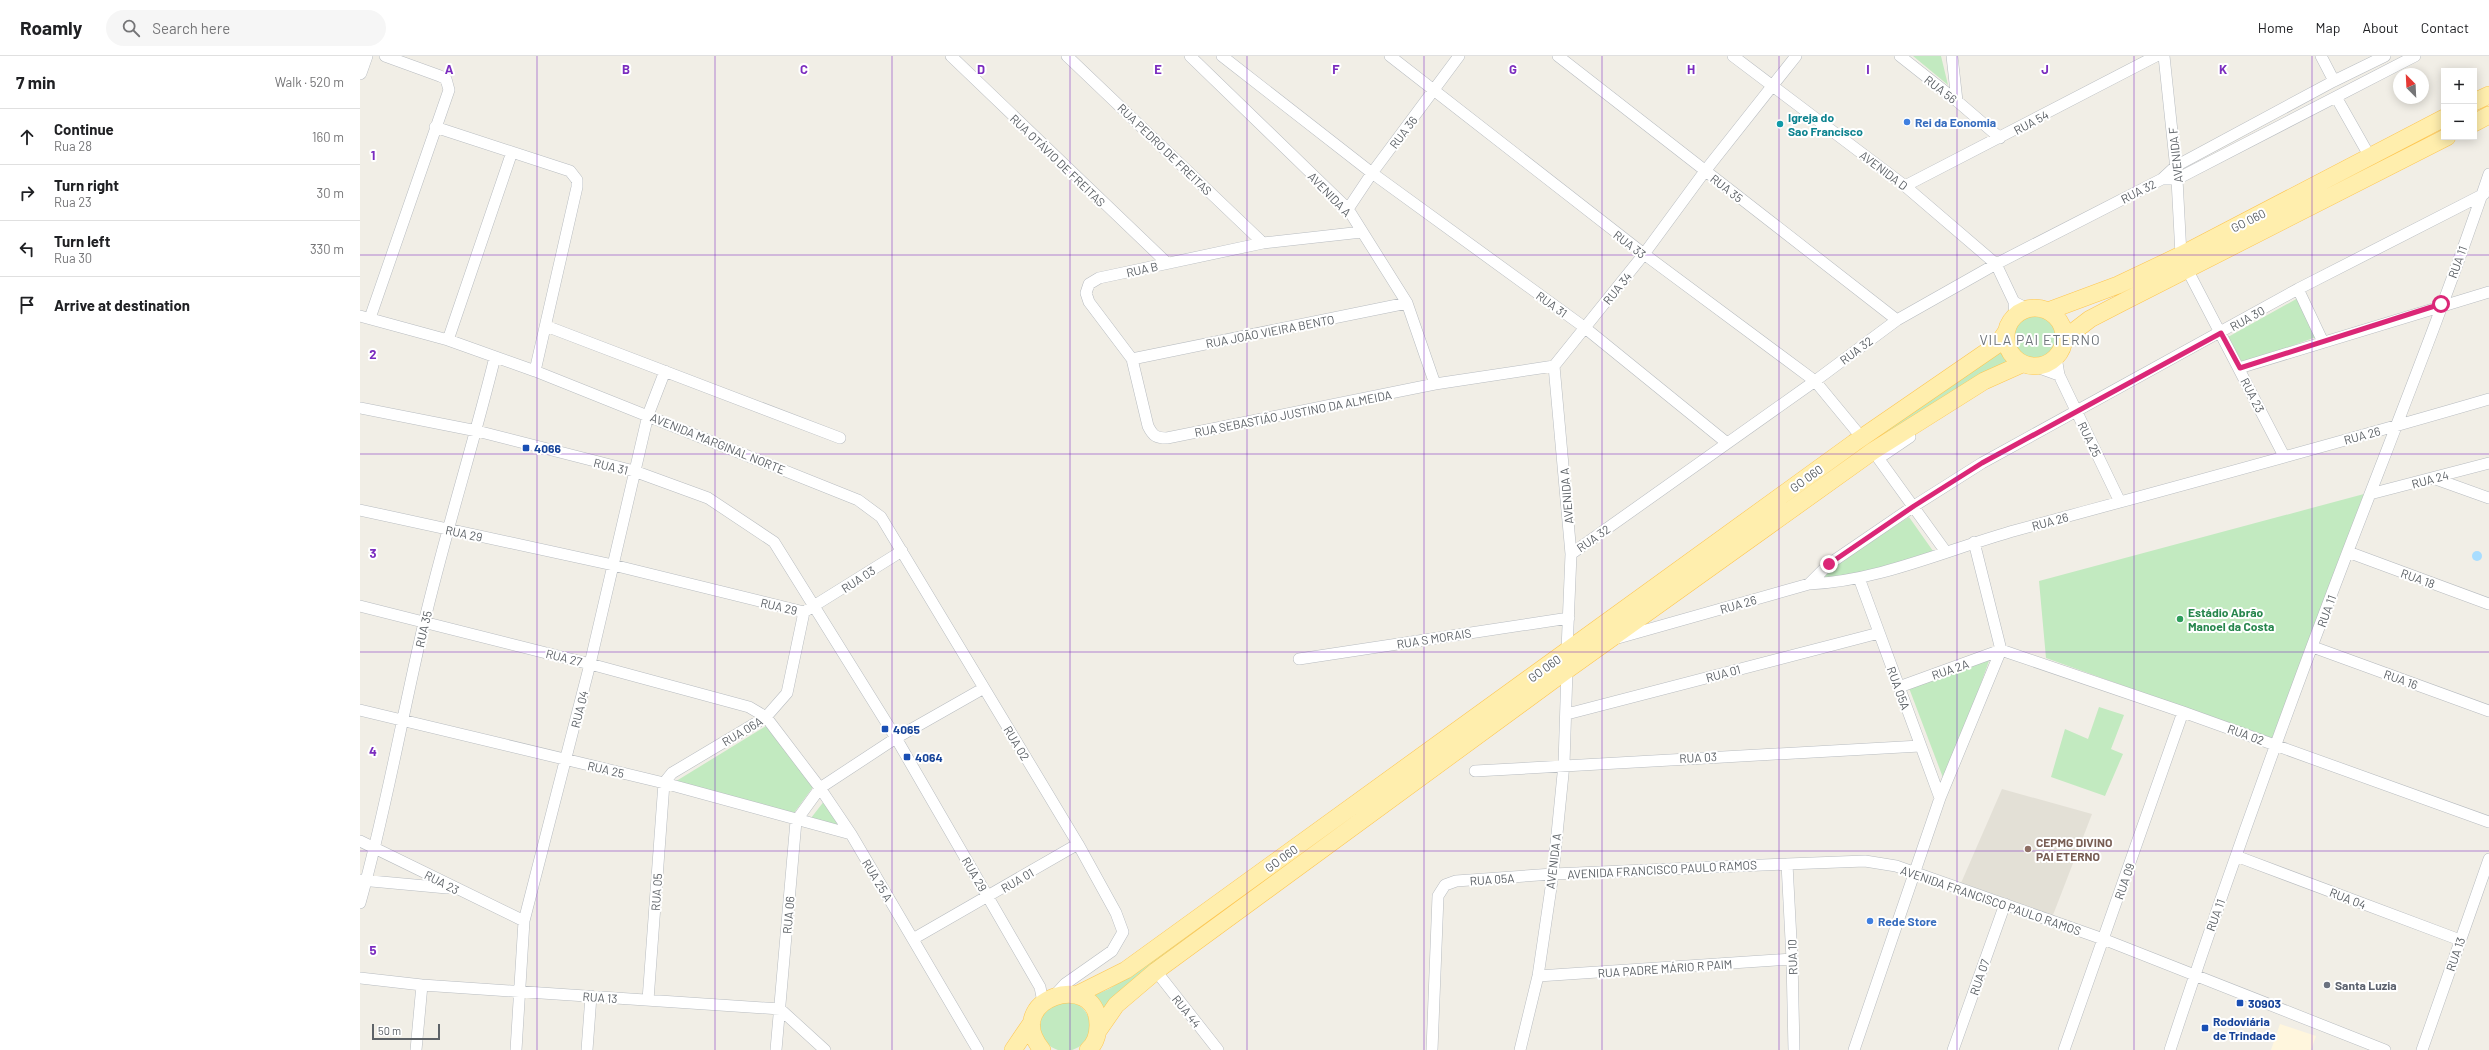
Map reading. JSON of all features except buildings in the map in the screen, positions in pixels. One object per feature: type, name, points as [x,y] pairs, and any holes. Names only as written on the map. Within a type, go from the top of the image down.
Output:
[{"type":"main road","points":[[2477,101],[2489,95]]},
{"type":"main road","points":[[2477,121],[2489,115]]},
{"type":"main road","name":"GO 060","points":[[2048,311],[2118,285],[2181,255],[2441,120]]},
{"type":"main road","name":"GO 060","points":[[2064,339],[2090,320],[2441,140]]},
{"type":"main road","points":[[2019,309],[2048,311],[2060,323],[2064,339],[2062,349],[2056,357],[2044,365],[2030,365],[2009,351],[2006,332],[2019,309]]},
{"type":"main road","name":"GO 060","points":[[1089,1049],[1098,1031],[1116,1005],[1156,971],[1871,449],[1998,344],[2006,332]]},
{"type":"main road","name":"GO 060","points":[[1057,993],[1126,970],[1568,650],[1871,449],[1984,381],[2030,365]]},
{"type":"main road","points":[[1013,1050],[1032,1022],[1035,1013],[1057,993],[1089,1003],[1095,1011],[1098,1031]]},
{"type":"main road","points":[[1032,1022],[1032,1033],[1042,1050]]},
{"type":"street","points":[[360,73],[366,56]]},
{"type":"street","points":[[365,317],[448,90],[446,79],[385,56]]},
{"type":"street","name":"RUA OTÁVIO DE FREITAS","points":[[951,56],[1167,263]]},
{"type":"street","name":"RUA PEDRO DE FREITAS","points":[[1067,56],[1263,243]]},
{"type":"street","name":"AVENIDA A","points":[[1190,56],[1348,209],[1407,303],[1435,384]]},
{"type":"street","points":[[1222,56],[1372,173]]},
{"type":"street","name":"RUA 33","points":[[1390,56],[1433,92],[1644,254],[1815,381],[1871,449]]},
{"type":"street","name":"RUA 36","points":[[1348,209],[1372,173],[1459,56]]},
{"type":"street","name":"RUA 35","points":[[1558,56],[1897,320]]},
{"type":"street","name":"AVENIDA D","points":[[1733,56],[1905,186],[1996,264],[2019,309]]},
{"type":"street","name":"RUA 34","points":[[1554,366],[1644,254],[1705,171],[1796,56]]},
{"type":"street","name":"RUA 56","points":[[1900,56],[1957,101],[2000,138]]},
{"type":"street","points":[[1952,56],[1957,101]]},
{"type":"street","name":"RUA 54","points":[[1905,186],[2156,56]]},
{"type":"street","name":"AVENIDA F","points":[[2164,56],[2178,179],[2181,255]]},
{"type":"street","points":[[2321,56],[2334,81]]},
{"type":"street","name":"RUA 32","points":[[1571,554],[1815,381],[1897,320],[1996,264],[2162,179],[2176,166],[2334,81],[2385,56]]},
{"type":"street","name":"RUA 32","points":[[2162,179],[2178,179],[2415,56]]},
{"type":"street","points":[[2336,97],[2370,157]]},
{"type":"street","points":[[435,127],[570,171],[576,180],[577,187],[536,371]]},
{"type":"street","points":[[448,340],[512,152]]},
{"type":"street","name":"RUA 31","points":[[1372,173],[1584,328],[1727,443]]},
{"type":"street","name":"RUA 11","points":[[2170,1050],[2194,976],[2276,746],[2348,552],[2397,426],[2441,304],[2485,193],[2489,174]]},
{"type":"street","name":"RUA 30","points":[[1808,584],[1829,564],[1914,506],[1982,463],[2076,410],[2221,333],[2298,289],[2485,193]]},
{"type":"street","name":"RUA B","points":[[1152,434],[1148,426],[1132,359],[1089,302],[1086,293],[1089,284],[1099,278],[1263,243],[1362,232]]},
{"type":"street","name":"RUA 23","points":[[2188,270],[2240,368],[2284,456]]},
{"type":"street","points":[[2298,289],[2323,342]]},
{"type":"street","points":[[2240,368],[2441,304],[2489,292]]},
{"type":"street","name":"RUA JOÃO VIEIRA BENTO","points":[[1132,359],[1407,303]]},
{"type":"street","name":"AVENIDA MARGINAL NORTE","points":[[365,317],[448,340],[536,371],[858,500],[881,517],[984,688]]},
{"type":"street","points":[[546,326],[840,438]]},
{"type":"street","name":"RUA 35","points":[[360,903],[363,881],[376,848],[424,622],[448,530],[477,431],[495,357]]},
{"type":"street","name":"RUA 25","points":[[2056,357],[2059,376],[2120,502]]},
{"type":"street","points":[[2030,365],[2059,376]]},
{"type":"street","points":[[1435,384],[1554,366]]},
{"type":"street","name":"AVENIDA A","points":[[1554,366],[1571,554],[1568,650]]},
{"type":"street","name":"RUA 04","points":[[516,1050],[524,921],[590,664],[648,415],[665,371]]},
{"type":"street","name":"RUA SEBASTIÃO JUSTINO DA ALMEIDA","points":[[1152,434],[1158,438],[1167,438],[1435,384]]},
{"type":"street","name":"RUA 26","points":[[1611,640],[1808,584],[1839,582],[1859,578],[1974,542],[2397,426],[2489,399]]},
{"type":"street","name":"RUA 31","points":[[360,408],[477,431],[634,471],[708,498],[774,542],[814,607]]},
{"type":"street","points":[[1871,449],[1914,506],[1946,552]]},
{"type":"street","name":"RUA 24","points":[[2370,494],[2489,463]]},
{"type":"street","points":[[2434,478],[2489,498]]},
{"type":"street","name":"RUA 29","points":[[360,510],[613,565],[804,612],[814,607],[896,738],[988,896],[1057,993]]},
{"type":"street","points":[[1854,1050],[1940,798],[2001,650],[1974,542]]},
{"type":"street","name":"RUA 03","points":[[814,607],[902,551]]},
{"type":"street","name":"RUA 18","points":[[2348,552],[2489,604]]},
{"type":"street","name":"RUA 05A","points":[[1859,578],[1940,798]]},
{"type":"street","name":"RUA 27","points":[[360,606],[590,664],[748,707],[766,717]]},
{"type":"street","name":"RUA 06A","points":[[664,783],[672,773],[766,717],[787,692],[804,612]]},
{"type":"street","name":"RUA S MORAIS","points":[[1300,659],[1569,618]]},
{"type":"street","name":"RUA 01","points":[[1567,714],[1879,633]]},
{"type":"street","name":"RUA 16","points":[[2313,647],[2489,710]]},
{"type":"street","name":"RUA 2A","points":[[1899,687],[2001,650]]},
{"type":"street","name":"RUA 02","points":[[2001,650],[2183,712],[2489,822]]},
{"type":"street","name":"AVENIDA A","points":[[1520,1050],[1538,976],[1553,874],[1564,764],[1567,714],[1567,670]]},
{"type":"street","points":[[796,821],[820,788],[896,738],[984,688]]},
{"type":"street","name":"RUA 02","points":[[984,688],[1078,844],[1116,913],[1122,932],[1112,951],[1057,993]]},
{"type":"street","name":"RUA 25","points":[[360,710],[664,783],[796,821],[851,834]]},
{"type":"street","name":"RUA 09","points":[[2064,1050],[2183,712]]},
{"type":"street","name":"RUA 25 A","points":[[766,717],[820,788],[851,834],[978,1050]]},
{"type":"street","name":"RUA 03","points":[[1475,771],[1564,764],[1920,746]]},
{"type":"street","name":"RUA 05","points":[[648,1000],[664,783]]},
{"type":"street","name":"RUA 06","points":[[776,1050],[796,821]]},
{"type":"street","name":"RUA 23","points":[[360,841],[453,888],[524,921]]},
{"type":"street","name":"RUA 01","points":[[913,939],[1078,844]]},
{"type":"street","name":"RUA 04","points":[[2236,856],[2460,940]]},
{"type":"street","name":"RUA 13","points":[[2422,1050],[2489,859]]},
{"type":"street","name":"AVENIDA FRANCISCO PAULO RAMOS","points":[[1553,874],[1865,861],[1916,872],[2005,904],[2103,940],[2385,1050]]},
{"type":"street","name":"RUA 10","points":[[1787,864],[1792,959],[1794,1050]]},
{"type":"street","name":"RUA 05A","points":[[1432,1050],[1438,896],[1445,885],[1456,881],[1553,874]]},
{"type":"street","points":[[363,881],[453,888]]},
{"type":"street","name":"RUA 07","points":[[1954,1050],[2005,904]]},
{"type":"street","name":"RUA PADRE MÁRIO R PAIM","points":[[1538,976],[1792,959]]},
{"type":"street","name":"RUA 44","points":[[1156,971],[1218,1050]]},
{"type":"street","name":"RUA 13","points":[[360,978],[422,985],[520,992],[780,1008]]},
{"type":"street","points":[[416,1050],[422,985]]},
{"type":"street","points":[[587,1050],[591,996]]},
{"type":"street","points":[[780,1008],[825,1050]]},
{"type":"shaded area","name":"CEPMG DIVINO PAI ETERNO","points":[[2002,789],[2092,814],[2053,915],[1961,883]]},
{"type":"shaded area","points":[[2280,1024],[2316,1036],[2311,1050],[2271,1050]]},
{"type":"green space","points":[[1913,56],[1941,56],[1948,85]]},
{"type":"green space","points":[[2298,298],[2316,337],[2243,364],[2228,337]]},
{"type":"green space","points":[[2036,313],[2045,315],[2056,324],[2061,338],[2059,347],[2050,358],[2036,363],[2027,361],[2016,352],[2011,338],[2013,329],[2022,318]]},
{"type":"green space","points":[[1999,348],[2009,362],[1109,1001],[1101,1012],[1088,998],[1109,989],[1120,982]]},
{"type":"green space","name":"Estádio Abrão Manoel da Costa","points":[[2364,494],[2272,739],[2046,658],[2039,581]]},
{"type":"green space","points":[[1909,517],[1933,551],[1854,576],[1819,580],[1851,554]]},
{"type":"green space","points":[[1984,659],[1989,661],[1945,783],[1909,688]]},
{"type":"green space","points":[[2099,707],[2124,715],[2111,749],[2123,754],[2105,796],[2051,777],[2065,729],[2088,739]]},
{"type":"green space","points":[[766,726],[813,787],[794,813],[673,783]]},
{"type":"green space","points":[[825,800],[842,829],[811,818]]},
{"type":"green space","points":[[1060,1001],[1070,1001],[1083,1008],[1090,1021],[1090,1031],[1083,1044],[1070,1051],[1060,1051],[1051,1047],[1044,1040],[1040,1031],[1040,1021],[1044,1012],[1051,1005]]},
{"type":"water","points":[[2475,551],[2479,551],[2481,552],[2481,560],[2475,561],[2472,558],[2472,554]]},
{"type":"place","name":"Rei da Eonomia","points":[[1907,122]]},
{"type":"place","name":"Igreja do Sao Francisco","points":[[1780,124]]},
{"type":"place","name":"4066","points":[[526,448]]},
{"type":"place","name":"Estádio Abrão Manoel da Costa","points":[[2180,619]]},
{"type":"place","name":"4065","points":[[885,729]]},
{"type":"place","name":"4064","points":[[907,757]]},
{"type":"place","name":"CEPMG DIVINO PAI ETERNO","points":[[2028,849]]},
{"type":"place","name":"Rede Store","points":[[1870,921]]},
{"type":"place","name":"Santa Luzia","points":[[2327,985]]},
{"type":"place","name":"30903","points":[[2240,1003]]},
{"type":"place","name":"Rodoviária de Trindade","points":[[2205,1028]]},
{"type":"district","name":"VILA PAI ETERNO","points":[[2040,339]]},
{"type":"route","points":[[1829,564],[1914,506],[1982,463],[2076,410],[2221,333],[2240,368],[2441,304]]}]
